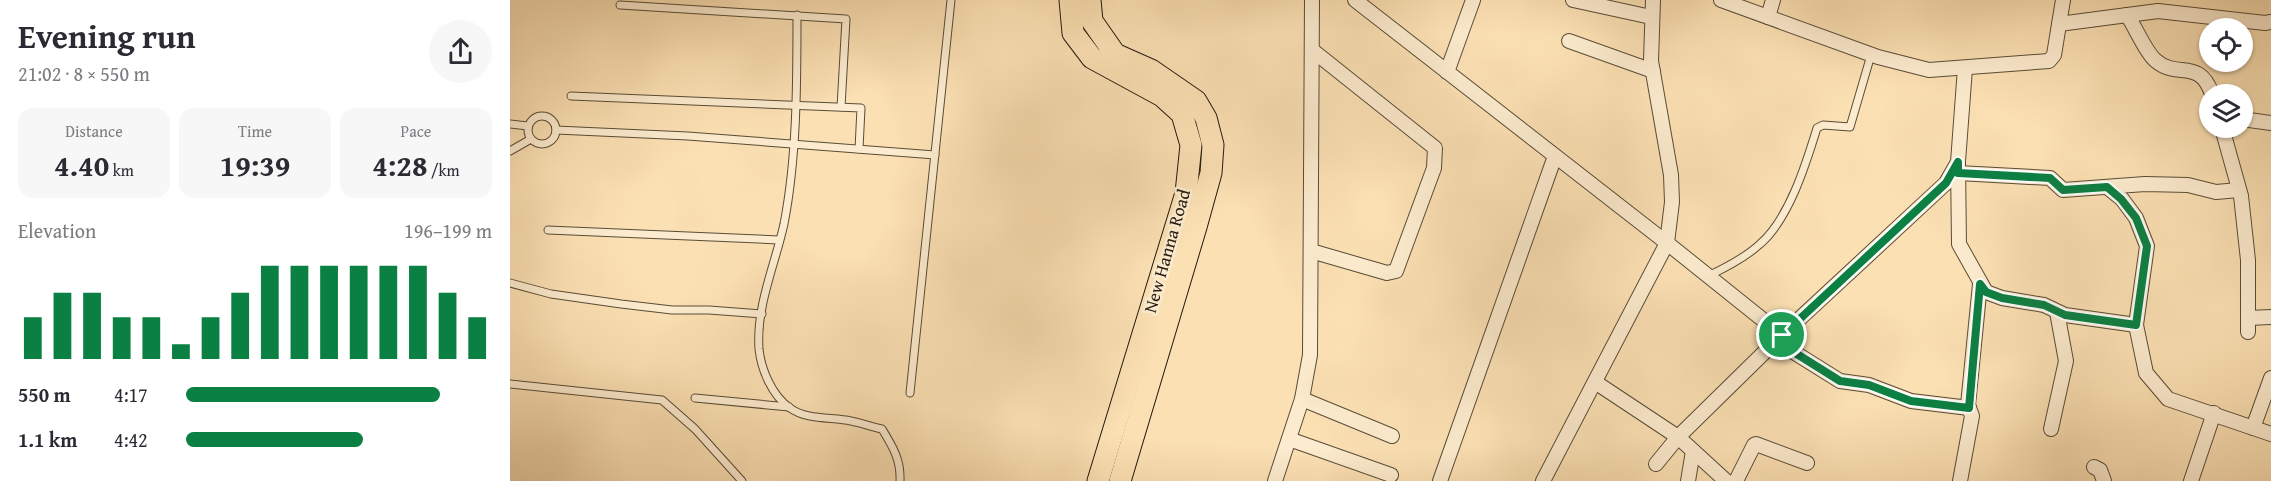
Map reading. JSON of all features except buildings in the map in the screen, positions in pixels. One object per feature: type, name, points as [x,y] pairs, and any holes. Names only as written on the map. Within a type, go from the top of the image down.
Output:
[{"type":"main road","name":"New Hanna Road","points":[[1070,0],[1073,33],[1092,58],[1162,96],[1182,114],[1191,145],[1186,193],[1098,481]]},
{"type":"main road","name":"New Hanna Road","points":[[1090,0],[1092,21],[1115,54],[1151,70],[1196,101],[1206,118],[1213,145],[1211,173],[1120,481]]},
{"type":"street","points":[[1280,480],[1289,439],[1302,399],[1310,355],[1312,0]]},
{"type":"street","points":[[1355,0],[1667,243],[1779,338],[1840,381],[1869,385],[1911,401],[1969,408]]},
{"type":"street","points":[[1447,72],[1473,0]]},
{"type":"street","points":[[1573,0],[1651,17]]},
{"type":"street","points":[[1543,481],[1667,243],[1672,202],[1671,175],[1653,71],[1651,17],[1653,0]]},
{"type":"street","points":[[1720,0],[1872,55],[1929,70],[2049,61],[2054,55],[2063,0]]},
{"type":"street","points":[[1768,17],[1773,0]]},
{"type":"street","points":[[2058,24],[2158,11],[2271,22]]},
{"type":"street","points":[[2127,15],[2156,61],[2168,68],[2198,74],[2207,80],[2208,84]]},
{"type":"street","points":[[1569,41],[1653,71]]},
{"type":"street","points":[[1311,251],[1387,273],[1396,271],[1434,168],[1436,154],[1436,148],[1312,50]]},
{"type":"street","points":[[1965,68],[1958,168],[1959,244],[1980,284],[1986,292],[2002,298],[2044,305],[2065,315],[2136,325]]},
{"type":"street","points":[[2253,121],[2271,123]]},
{"type":"street","points":[[2225,138],[2239,190],[2248,260],[2248,325],[2271,317]]},
{"type":"street","points":[[1440,481],[1555,156]]},
{"type":"street","points":[[1958,168],[2050,178],[2063,190],[2145,184],[2188,185],[2216,192],[2239,190]]},
{"type":"street","points":[[1656,464],[1678,437],[1779,338],[1946,183],[1958,168]]},
{"type":"street","points":[[2107,187],[2121,199],[2136,218],[2147,246],[2136,325],[2146,373],[2168,399],[2271,434]]},
{"type":"street","points":[[1960,481],[1972,416],[1969,408],[1980,284]]},
{"type":"street","points":[[2051,429],[2066,361],[2057,312]]},
{"type":"street","points":[[2253,428],[2271,378]]},
{"type":"street","points":[[1595,382],[1678,437],[1726,481]]},
{"type":"street","points":[[1302,399],[1392,436]]},
{"type":"street","points":[[2191,481],[2214,413]]},
{"type":"street","points":[[1289,439],[1391,475]]},
{"type":"street","points":[[1736,481],[1756,444],[1807,462]]},
{"type":"street","points":[[1688,481],[1693,451]]},
{"type":"street","points":[[2094,467],[2100,470],[2104,481]]},
{"type":"lane","points":[[910,393],[950,0]]},
{"type":"lane","points":[[620,5],[846,19],[841,107]]},
{"type":"lane","points":[[797,15],[793,144],[783,224],[770,270],[762,314],[759,347],[762,367],[775,393],[789,407],[801,414],[851,421],[882,429],[897,452],[901,469],[900,481]]},
{"type":"lane","points":[[1708,276],[1760,245],[1774,229],[1802,174],[1817,128],[1823,125],[1851,127],[1872,55]]},
{"type":"lane","points":[[571,96],[861,108],[860,149]]},
{"type":"lane","points":[[544,116],[552,121],[556,130],[553,139],[545,144],[535,143],[528,136],[528,126],[534,118],[544,116]]},
{"type":"lane","points":[[510,124],[528,126]]},
{"type":"lane","points":[[556,130],[934,155]]},
{"type":"lane","points":[[510,151],[531,139]]},
{"type":"lane","points":[[548,230],[779,240]]},
{"type":"lane","points":[[510,283],[550,294],[621,304],[672,310],[762,314]]},
{"type":"lane","points":[[510,384],[662,400],[695,429],[742,481]]},
{"type":"lane","points":[[695,398],[789,407]]},
{"type":"route","points":[[1958,162],[1958,173],[2050,178],[2063,190],[2107,187],[2121,199],[2136,218],[2144,234],[2147,246],[2136,325],[2065,315],[2044,305],[2002,298],[1986,292],[1980,284],[1969,408],[1911,401],[1869,385],[1840,381],[1776,341],[1782,335],[1946,183],[1958,162]]}]
